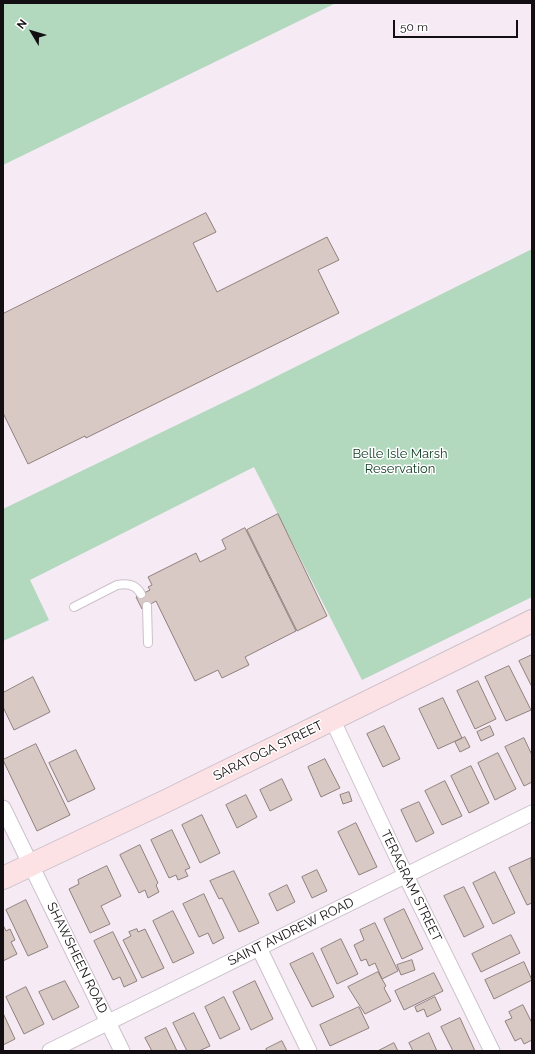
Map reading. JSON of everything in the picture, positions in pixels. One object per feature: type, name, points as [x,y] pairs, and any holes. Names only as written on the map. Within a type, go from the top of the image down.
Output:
[{"type":"main road","name":"SARATOGA STREET","points":[[3,878],[166,802],[532,621]]},
{"type":"street","name":"TERAGRAM STREET","points":[[332,719],[406,876],[492,1051]]},
{"type":"street","name":"SHAWSHEEN ROAD","points":[[3,808],[32,864],[122,1051]]},
{"type":"street","name":"SAINT ANDREW ROAD","points":[[50,1051],[532,813]]},
{"type":"street","points":[[259,948],[309,1051]]},
{"type":"lane","points":[[74,607],[117,585],[124,584],[135,587],[141,594]]},
{"type":"lane","points":[[147,606],[148,644]]},
{"type":"green space","points":[[3,3],[336,3],[3,165]]},
{"type":"green space","name":"Belle Isle Marsh Reservation","points":[[532,249],[532,597],[362,680],[254,467],[30,580],[49,620],[3,641],[3,509],[249,390]]},
{"type":"building","points":[[206,213],[216,232],[193,243],[217,292],[327,237],[339,260],[318,270],[339,313],[86,438],[85,436],[28,464],[3,413],[3,314]]},
{"type":"building","points":[[278,514],[327,616],[297,631],[247,530]]},
{"type":"building","points":[[245,528],[296,631],[245,657],[249,665],[222,678],[218,670],[195,681],[156,601],[142,609],[136,597],[150,590],[148,587],[152,585],[148,577],[196,553],[200,562],[226,549],[222,540]]},
{"type":"building","points":[[532,655],[532,687],[519,661]]},
{"type":"building","points":[[509,666],[531,710],[506,721],[485,677]]},
{"type":"building","points":[[33,677],[50,712],[14,730],[3,707],[3,693]]},
{"type":"building","points":[[478,681],[496,719],[475,729],[457,691]]},
{"type":"building","points":[[443,698],[462,738],[438,749],[419,709]]},
{"type":"building","points":[[384,726],[400,759],[383,767],[367,734]]},
{"type":"building","points":[[490,726],[494,735],[481,741],[477,732]]},
{"type":"building","points":[[465,737],[470,747],[460,752],[455,742]]},
{"type":"building","points":[[524,738],[532,755],[532,782],[524,786],[505,747]]},
{"type":"building","points":[[36,744],[70,815],[37,831],[3,760]]},
{"type":"building","points":[[76,750],[95,789],[68,802],[49,763]]},
{"type":"building","points":[[498,753],[516,789],[495,800],[478,763]]},
{"type":"building","points":[[325,759],[340,788],[321,797],[308,767]]},
{"type":"building","points":[[471,766],[489,803],[469,813],[451,776]]},
{"type":"building","points":[[282,779],[292,800],[270,811],[260,790]]},
{"type":"building","points":[[445,781],[462,816],[442,825],[425,791]]},
{"type":"building","points":[[349,792],[352,801],[343,804],[340,795]]},
{"type":"building","points":[[246,795],[257,817],[237,828],[226,805]]},
{"type":"building","points":[[419,802],[434,833],[416,842],[401,810]]},
{"type":"building","points":[[202,815],[220,853],[200,863],[182,825]]},
{"type":"building","points":[[356,823],[377,867],[359,875],[338,832]]},
{"type":"building","points":[[172,830],[190,868],[185,870],[188,876],[178,880],[176,875],[169,878],[151,840]]},
{"type":"building","points":[[140,845],[158,883],[156,885],[159,892],[148,898],[145,890],[139,893],[120,855]]},
{"type":"building","points":[[531,858],[532,903],[527,905],[509,868]]},
{"type":"building","points":[[107,866],[121,896],[101,906],[110,924],[90,933],[69,889],[79,884],[78,880]]},
{"type":"building","points":[[317,870],[327,891],[312,898],[302,877]]},
{"type":"building","points":[[234,871],[259,923],[239,932],[222,898],[219,899],[210,881]]},
{"type":"building","points":[[495,872],[515,913],[493,924],[473,883]]},
{"type":"building","points":[[287,885],[295,902],[277,911],[269,894]]},
{"type":"building","points":[[464,887],[484,927],[464,937],[444,896]]},
{"type":"building","points":[[204,894],[224,938],[213,944],[208,933],[199,937],[183,904]]},
{"type":"building","points":[[26,900],[48,947],[28,956],[6,910]]},
{"type":"building","points":[[404,909],[423,949],[402,959],[384,919]]},
{"type":"building","points":[[173,911],[194,953],[173,963],[153,921]]},
{"type":"building","points":[[375,923],[398,971],[382,979],[375,963],[369,966],[366,959],[361,961],[354,945],[364,940],[360,930]]},
{"type":"building","points":[[3,925],[6,931],[10,929],[15,940],[11,942],[17,954],[3,961]]},
{"type":"building","points":[[137,929],[138,932],[145,929],[164,968],[142,978],[123,940],[131,936],[129,932]]},
{"type":"building","points":[[113,932],[137,981],[124,987],[120,977],[113,980],[94,941]]},
{"type":"building","points":[[511,935],[520,953],[481,972],[472,954]]},
{"type":"building","points":[[341,939],[358,974],[337,984],[321,949]]},
{"type":"building","points":[[313,953],[334,997],[312,1007],[290,964]]},
{"type":"building","points":[[412,960],[415,970],[401,975],[397,965]]},
{"type":"building","points":[[524,962],[532,980],[494,999],[485,980]]},
{"type":"building","points":[[378,972],[386,986],[384,988],[391,1001],[365,1014],[348,987]]},
{"type":"building","points":[[434,973],[443,991],[404,1010],[395,991]]},
{"type":"building","points":[[65,981],[79,1007],[53,1020],[39,992]]},
{"type":"building","points":[[255,981],[273,1019],[251,1030],[233,992]]},
{"type":"building","points":[[26,987],[44,1024],[24,1034],[6,997]]},
{"type":"building","points":[[224,997],[240,1029],[220,1039],[205,1007]]},
{"type":"building","points":[[435,997],[441,1010],[427,1017],[424,1009],[417,1012],[415,1007]]},
{"type":"building","points":[[523,1005],[532,1023],[532,1040],[524,1044],[521,1038],[515,1041],[505,1021],[512,1018],[509,1012]]},
{"type":"building","points":[[359,1007],[369,1028],[330,1046],[320,1025]]},
{"type":"building","points":[[3,1013],[15,1039],[3,1045]]},
{"type":"building","points":[[194,1013],[210,1046],[199,1051],[187,1051],[173,1023]]},
{"type":"building","points":[[460,1018],[475,1051],[453,1051],[441,1027]]},
{"type":"building","points":[[166,1028],[177,1051],[152,1051],[145,1038]]},
{"type":"building","points":[[429,1033],[437,1051],[413,1051],[409,1043]]},
{"type":"building","points":[[282,1041],[287,1051],[267,1051],[266,1049]]},
{"type":"building","points":[[394,1043],[398,1051],[378,1051]]}]
